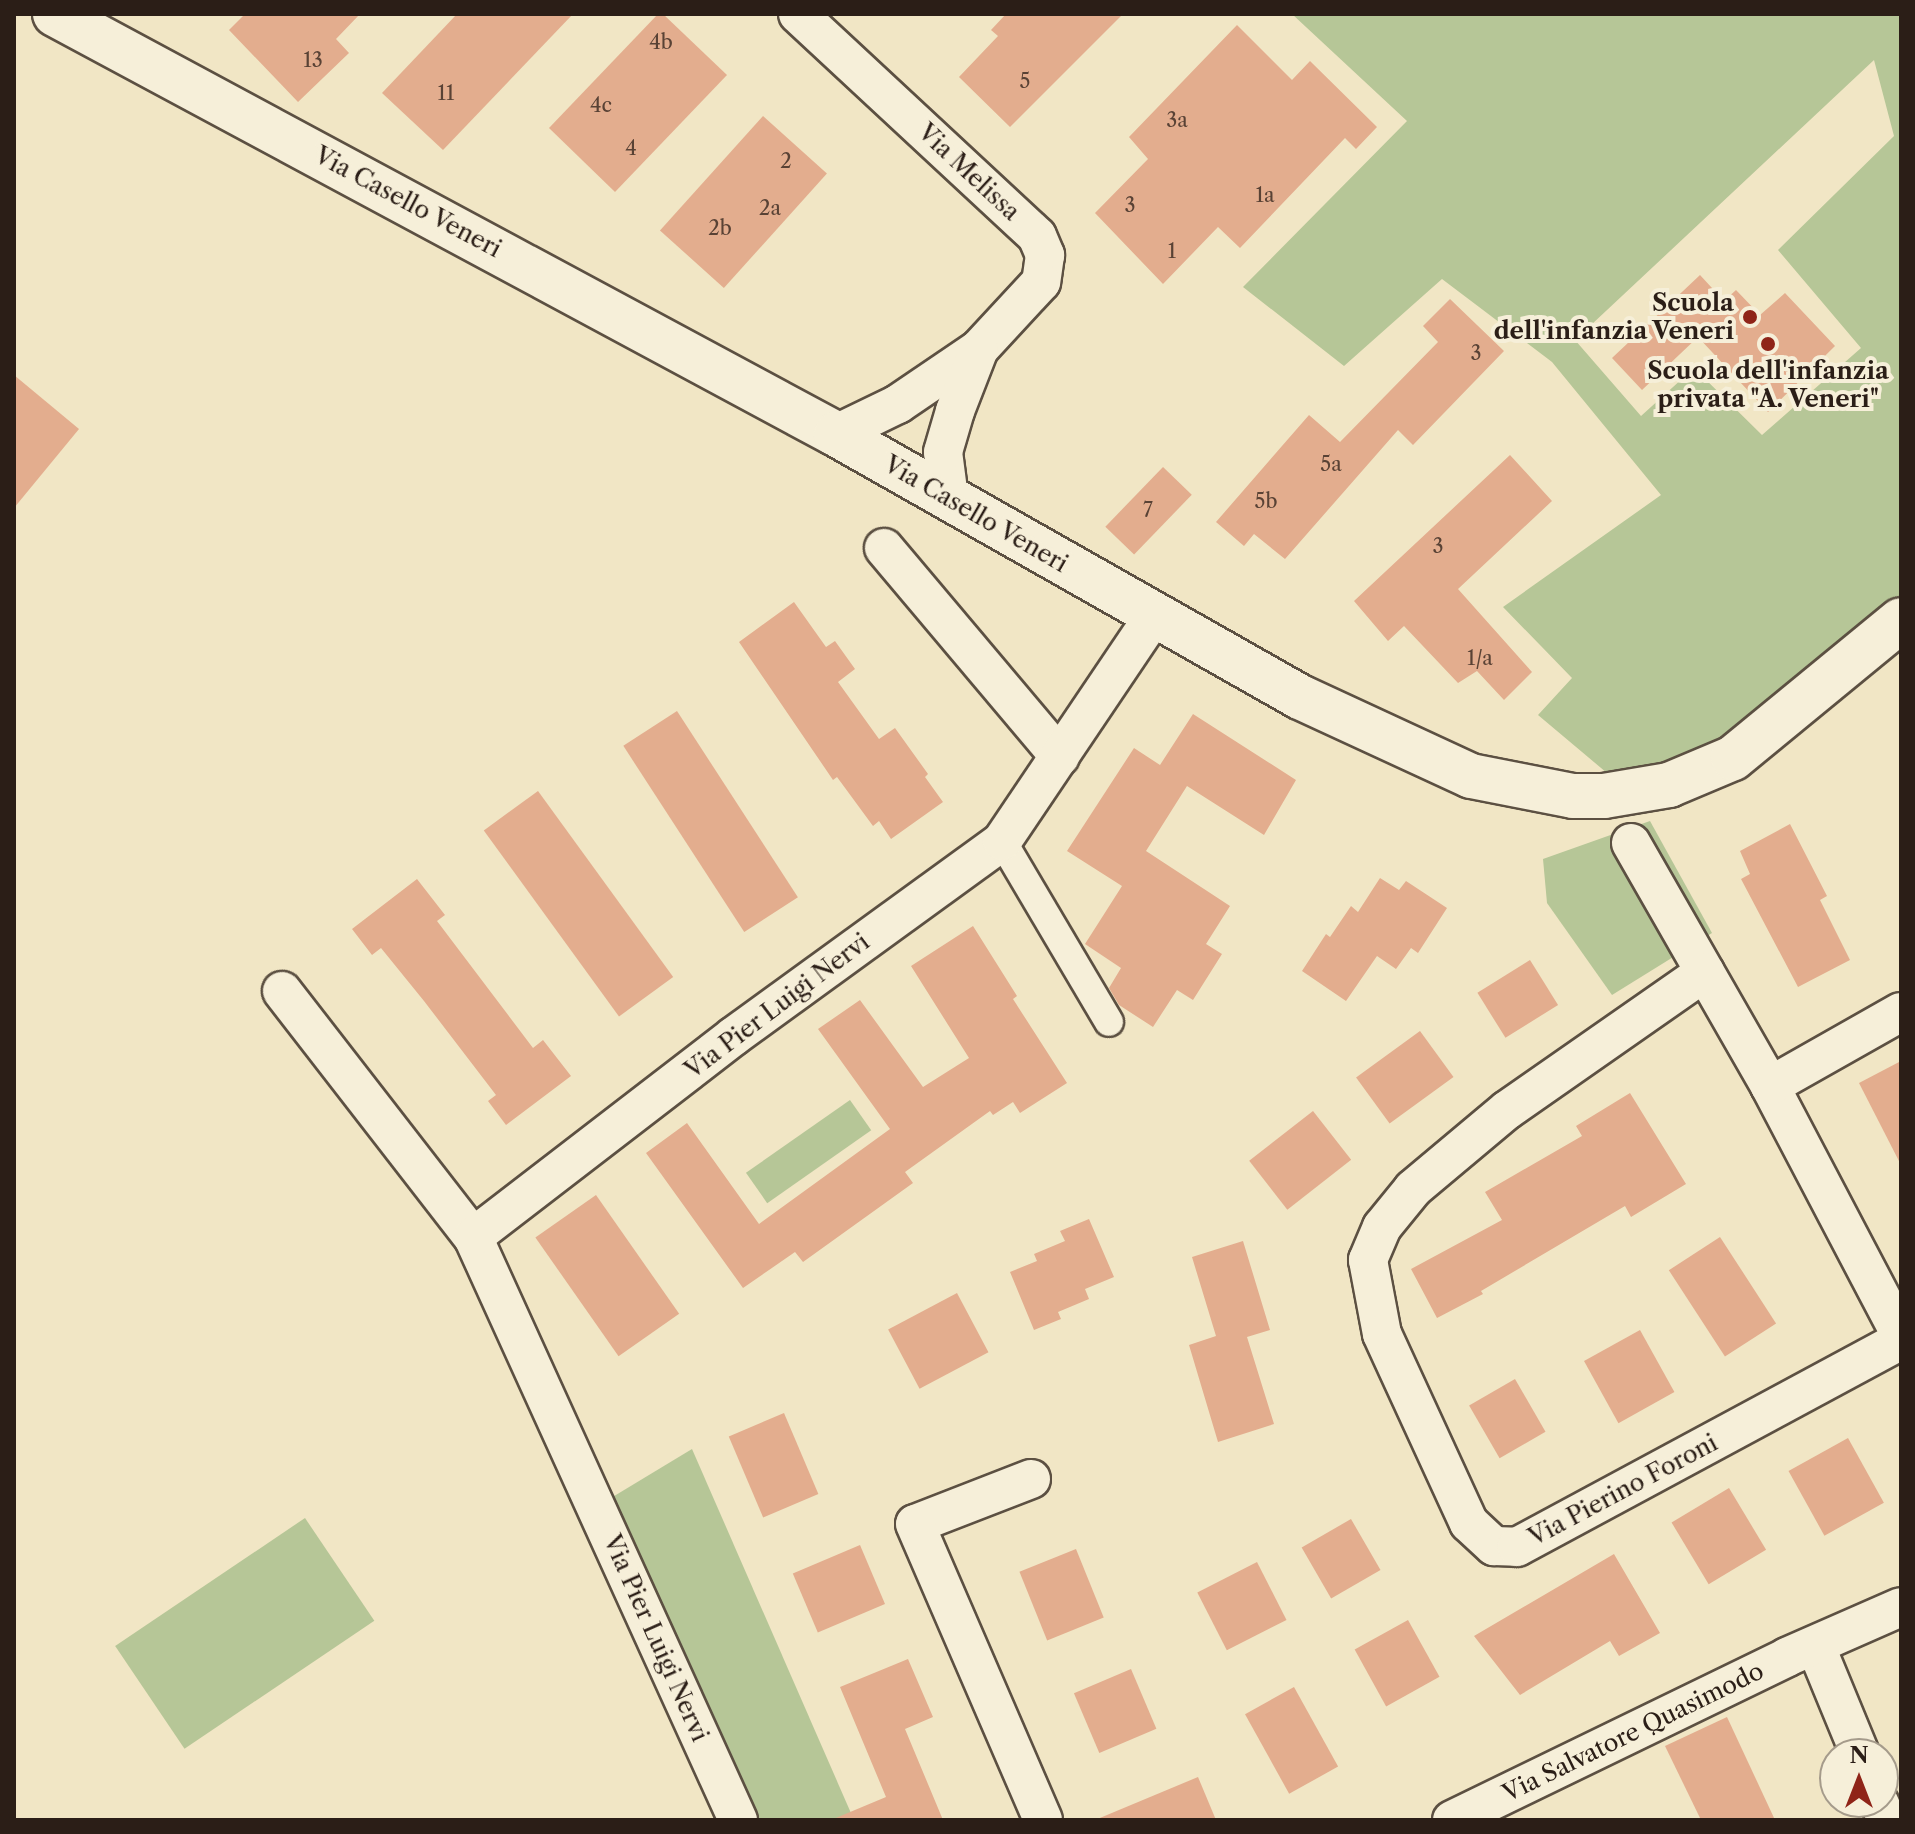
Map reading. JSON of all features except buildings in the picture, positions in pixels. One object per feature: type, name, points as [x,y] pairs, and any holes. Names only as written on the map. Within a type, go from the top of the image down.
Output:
[{"type":"street","name":"Via Casello Veneri","points":[[55,14],[836,434],[1300,697],[1471,776],[1573,796],[1604,796],[1669,785],[1733,758],[1901,620]]},
{"type":"street","name":"Via Melissa","points":[[798,14],[1037,236],[1045,255],[1041,282],[979,349],[898,404],[836,434]]},
{"type":"street","name":"Via Melissa","points":[[949,498],[943,452],[979,349]]},
{"type":"street","points":[[884,548],[1060,757]]},
{"type":"street","name":"Via Pier Luigi Nervi","points":[[473,1237],[734,1036],[1002,841],[1154,616]]},
{"type":"street","points":[[1002,841],[1109,1022]]},
{"type":"street","points":[[1631,843],[1770,1086],[1901,1338]]},
{"type":"street","name":"Via Pierino Foroni","points":[[1705,972],[1507,1110],[1413,1189],[1382,1227],[1368,1260],[1382,1334],[1420,1424],[1469,1523],[1494,1546],[1517,1547],[1901,1338]]},
{"type":"street","name":"Via Pier Luigi Nervi","points":[[282,991],[473,1237],[738,1820]]},
{"type":"street","points":[[1770,1086],[1901,1012]]},
{"type":"street","points":[[1031,1479],[915,1524],[1043,1820]]},
{"type":"street","name":"Via Salvatore Quasimodo","points":[[1452,1820],[1787,1657],[1816,1647],[1901,1607]]},
{"type":"street","points":[[1816,1647],[1853,1738]]},
{"type":"green space","points":[[1292,14],[1901,14],[1901,596],[1725,743],[1666,763],[1607,773],[1538,715],[1572,678],[1503,607],[1661,495],[1552,362],[1442,279],[1344,366],[1243,287],[1407,121]],"holes":[[[1874,60],[1894,136],[1778,250],[1861,348],[1762,435],[1694,368],[1641,416],[1575,340]]]},
{"type":"green space","points":[[1650,821],[1712,933],[1612,995],[1547,903],[1543,859]]},
{"type":"green space","points":[[850,1100],[871,1130],[767,1203],[746,1173]]},
{"type":"green space","points":[[692,1449],[854,1820],[738,1820],[596,1507]]},
{"type":"green space","points":[[305,1518],[374,1621],[184,1749],[115,1646]]},
{"type":"place","name":"Scuola dell'infanzia Veneri","points":[[1750,317]]},
{"type":"place","name":"Scuola dell'infanzia privata \"A. Veneri\"","points":[[1768,344]]}]
